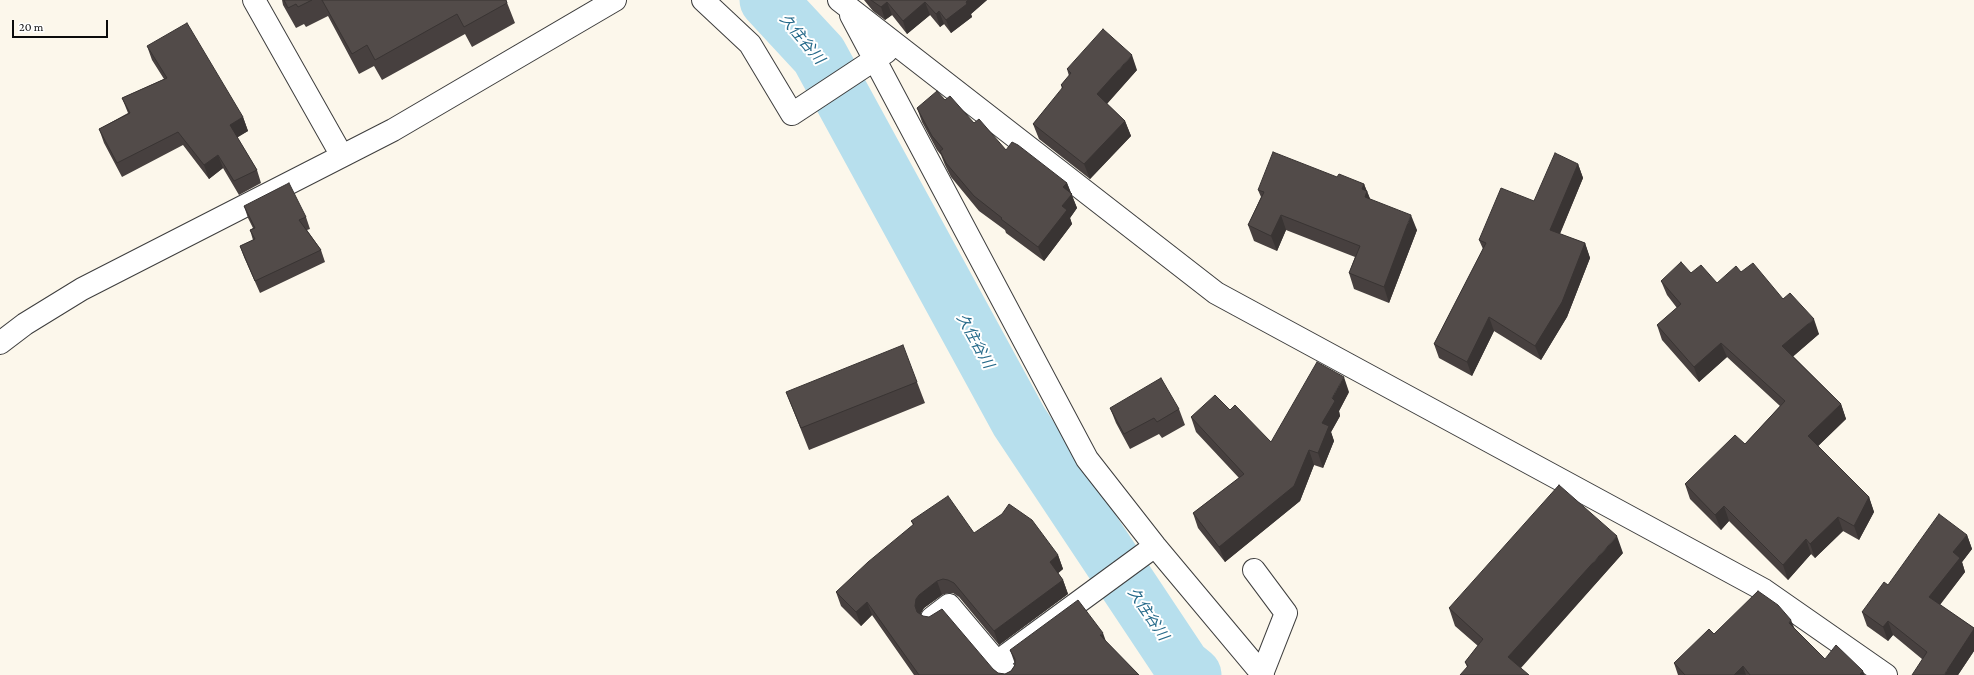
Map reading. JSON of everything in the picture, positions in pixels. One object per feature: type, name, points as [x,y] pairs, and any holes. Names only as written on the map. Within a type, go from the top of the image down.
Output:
[{"type":"street","points":[[254,0],[342,156]]},
{"type":"street","points":[[0,343],[25,324],[82,289],[393,130],[615,0]]},
{"type":"street","points":[[703,0],[750,44],[792,114],[874,58],[897,45]]},
{"type":"street","points":[[844,4],[1216,293],[1764,590],[1886,675]]},
{"type":"street","points":[[844,4],[1087,459],[1149,550],[1262,674],[1286,613],[1254,570]]},
{"type":"street","points":[[932,618],[949,605],[1003,668],[1092,593],[1149,550]]},
{"type":"building","points":[[284,0],[312,0],[298,7],[296,4],[288,8]]},
{"type":"building","points":[[322,0],[506,0],[507,3],[464,27],[457,14],[375,60],[367,45],[352,54]]},
{"type":"building","points":[[871,0],[968,0],[966,2],[967,4],[946,20],[939,11],[936,14],[925,2],[903,21],[887,2],[881,7]]},
{"type":"building","points":[[187,23],[243,117],[230,125],[257,170],[234,181],[218,155],[204,165],[178,132],[117,163],[99,129],[130,113],[122,98],[167,78],[147,46]]},
{"type":"building","points":[[1103,29],[1132,55],[1097,94],[1125,121],[1084,164],[1033,124],[1063,87],[1061,85],[1071,73],[1067,69]]},
{"type":"building","points":[[937,91],[945,100],[950,96],[974,123],[979,119],[1006,150],[1012,142],[1018,145],[1067,183],[1063,187],[1072,194],[1062,206],[1067,210],[1038,247],[974,196],[946,163],[940,151],[943,149],[932,136],[917,108]]},
{"type":"building","points":[[1273,152],[1337,177],[1339,174],[1364,184],[1362,189],[1367,191],[1365,197],[1411,215],[1384,287],[1349,273],[1360,246],[1281,215],[1271,236],[1248,225],[1264,192],[1258,190]]},
{"type":"building","points":[[1555,153],[1578,164],[1550,230],[1585,243],[1562,302],[1535,346],[1489,317],[1467,362],[1434,344],[1486,243],[1479,240],[1501,188],[1534,201]]},
{"type":"building","points":[[289,183],[306,217],[299,220],[321,250],[255,281],[240,246],[255,239],[250,230],[255,228],[244,206]]},
{"type":"building","points":[[1681,262],[1691,273],[1701,265],[1717,283],[1736,266],[1741,272],[1753,263],[1783,299],[1790,293],[1814,319],[1782,346],[1841,404],[1808,436],[1869,497],[1854,526],[1838,517],[1810,544],[1806,539],[1783,565],[1724,506],[1715,515],[1685,484],[1735,435],[1745,444],[1785,401],[1721,343],[1694,367],[1657,325],[1681,304],[1661,281]]},
{"type":"building","points":[[903,345],[917,382],[801,428],[786,392]]},
{"type":"building","points":[[1317,362],[1344,377],[1332,398],[1335,401],[1322,423],[1329,426],[1318,453],[1309,450],[1294,486],[1219,547],[1193,513],[1244,474],[1191,417],[1215,395],[1230,410],[1235,405],[1271,442]]},
{"type":"building","points":[[1161,378],[1179,409],[1157,422],[1154,418],[1124,434],[1110,408]]},
{"type":"building","points":[[1559,485],[1617,536],[1508,657],[1529,675],[1460,675],[1468,666],[1465,662],[1483,639],[1449,608]]},
{"type":"building","points":[[948,496],[974,533],[1002,514],[1009,504],[1032,520],[1058,555],[1050,562],[1063,580],[994,631],[954,583],[948,580],[943,579],[937,581],[919,595],[916,599],[915,606],[917,612],[923,616],[929,617],[942,609],[993,669],[998,673],[1005,674],[1011,671],[1015,665],[1015,659],[1010,650],[1078,600],[1103,633],[1100,635],[1139,675],[919,675],[867,602],[856,612],[836,592],[868,562],[914,524],[911,521]]},
{"type":"building","points":[[1939,514],[1967,535],[1953,552],[1960,558],[1929,597],[1974,629],[1944,675],[1912,675],[1927,652],[1888,621],[1883,627],[1862,612],[1884,582],[1888,585]]},
{"type":"building","points":[[1758,591],[1778,605],[1791,620],[1789,623],[1825,659],[1836,645],[1863,671],[1860,674],[1861,675],[1750,675],[1743,666],[1734,675],[1685,675],[1674,663],[1709,629],[1714,634]]},
{"type":"waterway","name":"久住谷川","points":[[768,0],[819,55],[1019,421],[1182,666],[1193,675]]}]
